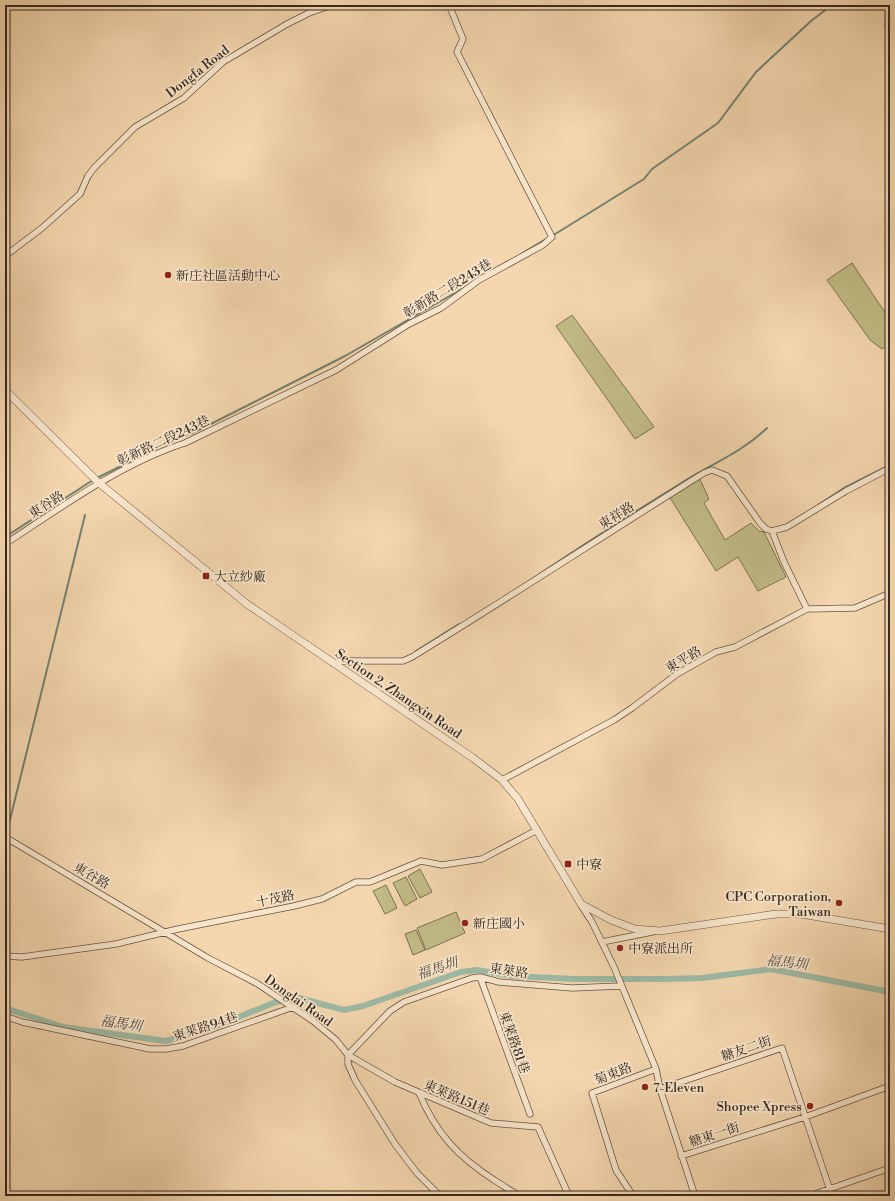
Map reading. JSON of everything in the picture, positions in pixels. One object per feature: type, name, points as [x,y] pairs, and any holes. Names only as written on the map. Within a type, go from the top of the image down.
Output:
[{"type":"street","name":"Dongfa Road","points":[[5,256],[42,228],[80,194],[88,176],[94,168],[135,127],[184,98],[223,62],[287,24],[309,13],[332,5]]},
{"type":"street","name":"彰新路二段243巷","points":[[99,483],[167,449],[184,443],[336,370],[409,324],[441,308],[479,280],[543,246],[552,237],[457,52],[463,38],[449,5]]},
{"type":"street","points":[[890,21],[888,26],[890,28]]},
{"type":"street","name":"Section 2, Zhangxin Road","points":[[5,390],[99,483],[247,604],[473,758],[502,780],[518,799],[581,904]]},
{"type":"street","points":[[807,609],[784,562],[772,531],[796,523],[846,491],[890,468]]},
{"type":"street","name":"東祥路","points":[[332,663],[343,661],[403,661],[412,657],[625,522],[704,473],[712,470],[727,476],[760,523],[766,529],[772,531]]},
{"type":"street","name":"東谷路","points":[[5,544],[99,483]]},
{"type":"street","name":"東平路","points":[[502,780],[614,720],[677,674],[716,652],[735,647],[807,609],[855,608],[890,593]]},
{"type":"street","name":"十茂路","points":[[5,956],[22,957],[116,944],[322,899],[356,882],[370,882],[421,861],[442,865],[482,859],[537,830]]},
{"type":"street","name":"東谷路","points":[[5,837],[167,932]]},
{"type":"street","points":[[581,904],[635,929],[660,931]]},
{"type":"street","points":[[581,904],[614,967],[656,1069],[660,1090],[695,1196]]},
{"type":"street","points":[[602,942],[660,931],[776,914],[800,914],[890,929]]},
{"type":"street","name":"Donglai Road","points":[[167,932],[293,1007],[336,1040],[348,1055],[348,1064],[355,1080],[395,1144],[417,1172],[440,1196]]},
{"type":"street","name":"東萊路","points":[[348,1055],[390,1011],[404,1002],[480,977],[499,982],[565,987],[620,983]]},
{"type":"street","name":"東萊路81巷","points":[[480,977],[530,1114]]},
{"type":"street","name":"東萊路94巷","points":[[5,1016],[22,1022],[150,1049],[166,1049],[183,1046],[293,1007]]},
{"type":"street","name":"糖友二街","points":[[660,1090],[782,1048],[832,1196]]},
{"type":"street","name":"東萊路151巷","points":[[348,1055],[395,1082],[491,1123],[538,1127],[569,1196]]},
{"type":"street","name":"菊東路","points":[[633,1196],[616,1170],[592,1093],[656,1069]]},
{"type":"street","name":"糖東一街","points":[[681,1156],[805,1117],[890,1086]]},
{"type":"street","points":[[419,1093],[429,1116],[448,1144],[463,1159],[521,1196]]},
{"type":"street","points":[[809,1196],[890,1168]]},
{"type":"shaded area","points":[[852,263],[890,320],[890,343],[882,349],[870,340],[827,280]]},
{"type":"shaded area","points":[[572,315],[654,427],[635,439],[556,326]]},
{"type":"shaded area","points":[[698,475],[709,499],[704,503],[725,540],[751,523],[759,531],[764,532],[786,577],[758,591],[738,557],[716,571],[667,493]]},
{"type":"shaded area","points":[[420,869],[432,892],[420,898],[408,876]]},
{"type":"shaded area","points":[[406,877],[417,899],[405,906],[393,883]]},
{"type":"shaded area","points":[[386,885],[397,908],[385,914],[373,891]]},
{"type":"shaded area","points":[[456,912],[465,933],[426,950],[417,928]]},
{"type":"shaded area","points":[[416,930],[425,950],[413,955],[405,934]]},
{"type":"waterway","points":[[552,236],[644,179],[652,169],[718,123],[756,72],[811,21],[832,5]]},
{"type":"waterway","points":[[521,254],[546,239]]},
{"type":"waterway","points":[[97,478],[173,440],[193,433],[345,356],[467,286]]},
{"type":"waterway","points":[[529,581],[694,475],[737,451],[767,428]]},
{"type":"waterway","points":[[818,505],[844,488],[890,465]]},
{"type":"waterway","points":[[5,537],[93,480]]},
{"type":"waterway","points":[[6,836],[85,515]]},
{"type":"waterway","points":[[416,651],[459,624]]},
{"type":"waterway","name":"福馬圳","points":[[5,1008],[63,1027],[166,1041],[209,1029],[276,1002],[295,997],[344,1010],[363,1006],[461,972],[477,970],[512,976],[575,979],[667,979],[702,978],[771,969],[890,992]]},
{"type":"place","name":"新庄社區活動中心","points":[[168,275]]},
{"type":"place","name":"大立紗廠","points":[[206,576]]},
{"type":"place","name":"中寮","points":[[568,864]]},
{"type":"place","name":"CPC Corporation, Taiwan","points":[[839,903]]},
{"type":"place","name":"新庄國小","points":[[465,923]]},
{"type":"place","name":"中寮派出所","points":[[620,948]]},
{"type":"place","name":"7-Eleven","points":[[645,1087]]},
{"type":"place","name":"Shopee Xpress","points":[[810,1106]]}]
